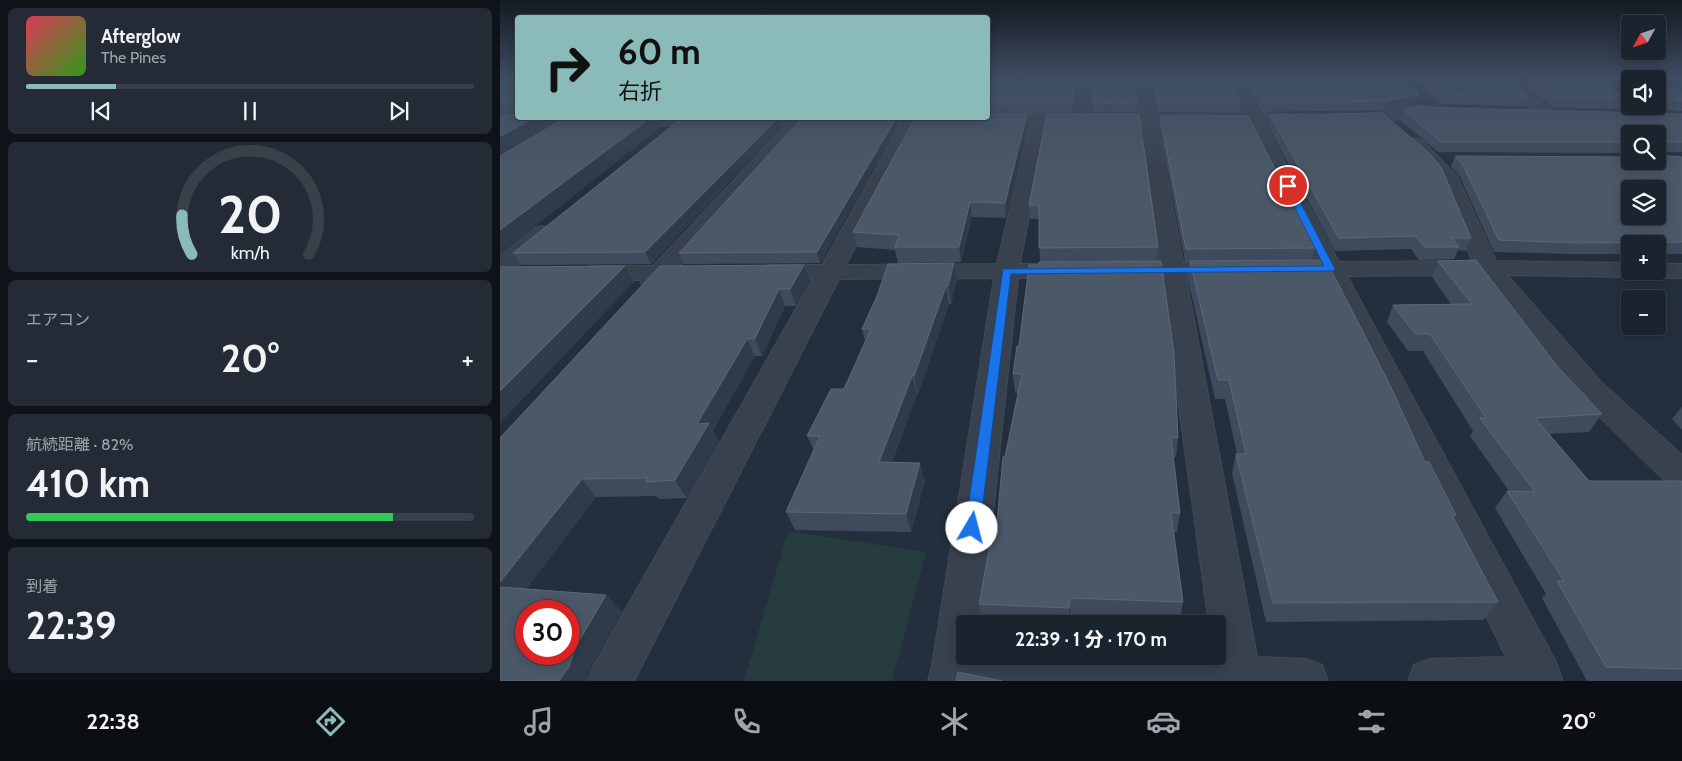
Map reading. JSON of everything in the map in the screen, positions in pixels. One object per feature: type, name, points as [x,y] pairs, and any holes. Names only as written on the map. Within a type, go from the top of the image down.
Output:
[{"type":"street","points":[[1083,110],[1083,120]]},
{"type":"street","points":[[1146,110],[1239,678]]},
{"type":"street","points":[[1249,110],[1540,678],[1430,681]]},
{"type":"street","points":[[990,119],[1147,120],[1329,118],[1384,117],[1413,110],[1453,111]]},
{"type":"street","points":[[1518,112],[1565,113]]},
{"type":"street","points":[[1650,116],[1682,117]]},
{"type":"street","points":[[1650,116],[1682,134]]},
{"type":"street","points":[[1384,117],[1432,159],[1448,176],[1486,268],[1591,390],[1682,476]]},
{"type":"street","points":[[500,121],[574,120]]},
{"type":"street","points":[[541,140],[574,120]]},
{"type":"street","points":[[660,138],[683,120]]},
{"type":"street","points":[[610,681],[912,120],[800,120],[633,302]]},
{"type":"street","points":[[1039,120],[1006,271],[952,673],[1306,681]]},
{"type":"street","points":[[1432,159],[1452,159]]},
{"type":"street","points":[[500,268],[561,219]]},
{"type":"street","points":[[745,272],[1486,268],[1621,270]]},
{"type":"street","points":[[1666,271],[1682,271]]},
{"type":"street","points":[[570,274],[716,273]]},
{"type":"street","points":[[500,274],[530,274]]},
{"type":"green space","points":[[788,531],[926,552],[892,681],[744,681]]},
{"type":"building","points":[[1403,110],[1522,110],[1621,112],[1621,115],[1682,114],[1682,142],[1666,142],[1666,125],[1621,125],[1621,142],[1441,142]]},
{"type":"building","points":[[1382,113],[1429,153],[1441,167],[1471,238],[1452,238],[1459,247],[1424,247],[1416,236],[1339,238],[1270,115]]},
{"type":"building","points":[[990,114],[1027,114],[1005,203],[970,202],[959,247],[895,247],[899,235],[853,232],[914,120],[990,120]]},
{"type":"building","points":[[1047,114],[1139,114],[1158,247],[1039,248],[1039,205],[1029,205]]},
{"type":"building","points":[[500,115],[515,115],[515,120],[530,120],[500,136]]},
{"type":"building","points":[[1160,116],[1248,116],[1315,248],[1186,249]]},
{"type":"building","points":[[562,120],[647,120],[500,230],[500,156]]},
{"type":"building","points":[[679,120],[776,120],[645,252],[513,253]]},
{"type":"building","points":[[800,120],[895,120],[817,252],[679,253]]},
{"type":"building","points":[[1455,156],[1621,157],[1621,170],[1666,170],[1666,156],[1682,157],[1682,242],[1666,242],[1666,235],[1621,235],[1621,243],[1499,240],[1463,165]]},
{"type":"building","points":[[1326,260],[1389,383],[1425,462],[1429,462],[1456,515],[1452,515],[1498,602],[1273,603],[1236,454],[1246,454],[1229,380],[1218,380],[1190,261]]},
{"type":"building","points":[[1476,260],[1557,366],[1602,414],[1535,418],[1589,481],[1682,481],[1682,669],[1606,667],[1557,581],[1564,581],[1507,491],[1535,492],[1480,418],[1486,418],[1430,334],[1415,334],[1393,305],[1472,304],[1438,261]]},
{"type":"building","points":[[1161,261],[1174,353],[1178,438],[1171,437],[1180,513],[1171,513],[1183,602],[1070,598],[1069,608],[979,604],[992,534],[996,534],[1003,457],[1005,457],[1022,374],[1013,374],[1017,346],[1019,346],[1029,265],[1039,265],[1039,262]]},
{"type":"building","points":[[954,263],[948,286],[946,286],[914,376],[912,376],[879,462],[920,463],[906,514],[786,512],[820,436],[807,436],[831,389],[844,389],[871,329],[862,329],[877,296],[888,264]]},
{"type":"building","points":[[804,265],[790,289],[779,289],[755,338],[747,339],[697,424],[709,423],[675,480],[646,482],[648,478],[582,479],[500,582],[500,438],[660,266]]},
{"type":"building","points":[[625,266],[500,391],[500,267]]},
{"type":"building","points":[[500,587],[606,595],[580,639],[580,600],[515,600],[515,665],[570,665],[559,681],[500,681]]},
{"type":"building","points":[[958,672],[1002,681],[956,681]]},
{"type":"route","points":[[972,528],[1006,271],[1330,269],[1288,186]]}]
